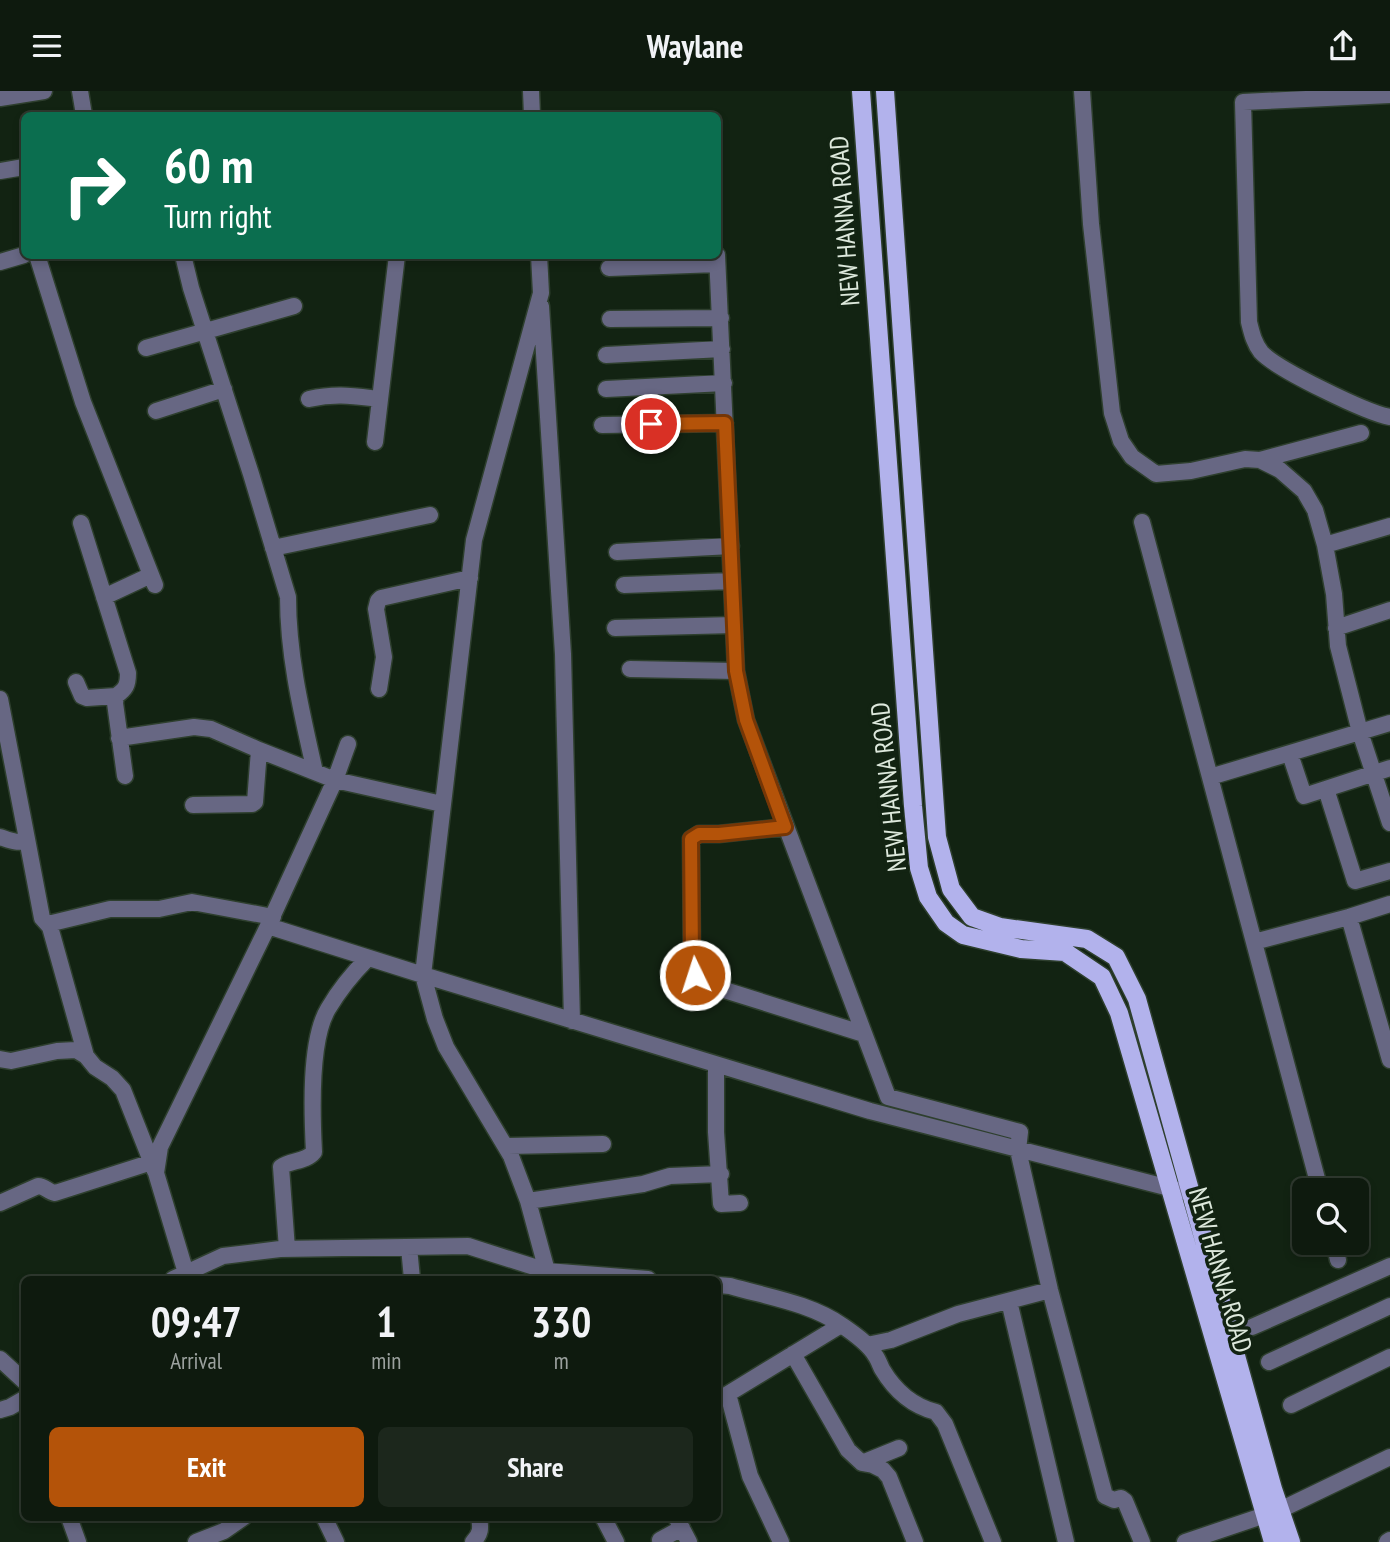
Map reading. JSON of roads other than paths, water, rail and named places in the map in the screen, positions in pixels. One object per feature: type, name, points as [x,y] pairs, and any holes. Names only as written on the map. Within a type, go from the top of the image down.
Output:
[{"type":"main road","name":"NEW HANNA ROAD","points":[[861,91],[919,868],[928,897],[946,922],[963,935],[1021,949],[1065,952],[1102,977],[1119,1013],[1171,1190],[1273,1513],[1291,1542]]},
{"type":"main road","name":"NEW HANNA ROAD","points":[[885,91],[937,837],[951,888],[972,917],[1000,927],[1087,939],[1116,957],[1137,999],[1273,1489],[1273,1542]]},
{"type":"street","points":[[0,98],[44,91]]},
{"type":"street","points":[[80,91],[84,112]]},
{"type":"street","points":[[531,91],[532,112]]},
{"type":"street","points":[[1082,91],[1091,224],[1112,414],[1121,441],[1132,457],[1156,474],[1191,471],[1245,459],[1261,460],[1361,433]]},
{"type":"street","points":[[1390,95],[1243,102],[1249,322],[1253,340],[1262,354],[1282,368],[1348,401],[1390,417]]},
{"type":"street","points":[[0,171],[21,168]]},
{"type":"street","points":[[0,262],[21,256]]},
{"type":"street","points":[[38,259],[83,402],[153,580],[104,597]]},
{"type":"street","points":[[184,259],[288,597],[295,682],[315,772]]},
{"type":"street","points":[[376,442],[397,259]]},
{"type":"street","points":[[539,259],[563,654],[572,1021]]},
{"type":"street","points":[[609,268],[717,260],[736,671],[746,720],[888,1097],[1020,1132],[1018,1150],[1050,1290],[1105,1496],[1125,1501],[1142,1542]]},
{"type":"street","points":[[541,293],[474,540],[423,975],[446,1047],[511,1156],[528,1201],[547,1271]]},
{"type":"street","points":[[146,348],[295,306]]},
{"type":"street","points":[[610,319],[721,318]]},
{"type":"street","points":[[606,355],[722,349]]},
{"type":"street","points":[[606,389],[724,383]]},
{"type":"street","points":[[156,411],[224,389]]},
{"type":"street","points":[[309,399],[337,394],[380,399]]},
{"type":"street","points":[[602,425],[725,423]]},
{"type":"street","points":[[1261,460],[1280,470],[1304,491],[1315,510],[1334,594],[1338,646],[1360,732],[1382,771],[1390,823]]},
{"type":"street","points":[[273,548],[430,515]]},
{"type":"street","points":[[1142,522],[1317,1178]]},
{"type":"street","points":[[76,682],[82,696],[87,698],[116,696],[125,690],[128,683],[128,673],[81,523]]},
{"type":"street","points":[[1325,545],[1390,526]]},
{"type":"street","points":[[617,552],[731,546]]},
{"type":"street","points":[[379,689],[384,657],[376,609],[378,601],[381,598],[470,577]]},
{"type":"street","points":[[625,585],[732,581]]},
{"type":"street","points":[[1336,628],[1390,610]]},
{"type":"street","points":[[615,628],[734,625]]},
{"type":"street","points":[[630,669],[736,671]]},
{"type":"street","points":[[116,696],[125,776]]},
{"type":"street","points":[[0,699],[42,918],[50,927],[86,1056]]},
{"type":"street","points":[[1210,776],[1390,723]]},
{"type":"street","points":[[120,738],[194,727],[211,729],[335,780],[442,804]]},
{"type":"street","points":[[154,1168],[160,1147],[271,922],[335,780],[348,744]]},
{"type":"street","points":[[193,805],[255,802],[259,750]]},
{"type":"street","points":[[1290,754],[1304,796],[1382,771]]},
{"type":"street","points":[[1326,789],[1355,881],[1390,871]]},
{"type":"street","points":[[785,827],[699,834],[691,839],[692,960],[695,975],[699,982],[864,1034]]},
{"type":"street","points":[[0,837],[19,842],[27,839]]},
{"type":"street","points":[[48,925],[110,909],[159,909],[192,902],[271,922],[368,958],[870,1111],[1191,1193]]},
{"type":"street","points":[[1254,942],[1390,904]]},
{"type":"street","points":[[1349,917],[1390,1060]]},
{"type":"street","points":[[287,1249],[281,1167],[309,1158],[314,1152],[312,1099],[319,1032],[327,1010],[368,958]]},
{"type":"street","points":[[0,1059],[11,1061],[57,1051],[76,1050],[123,1090],[154,1168],[179,1276],[223,1256],[287,1249],[468,1246],[547,1271],[578,1276]]},
{"type":"street","points":[[716,1065],[716,1132],[722,1204],[740,1203]]},
{"type":"street","points":[[506,1146],[603,1144]]},
{"type":"street","points":[[0,1203],[38,1186],[55,1193],[154,1168]]},
{"type":"street","points":[[528,1201],[643,1184],[670,1176],[720,1174]]},
{"type":"street","points":[[409,1247],[412,1276]]},
{"type":"street","points":[[1337,1255],[1338,1260]]},
{"type":"street","points":[[1252,1327],[1390,1266]]},
{"type":"street","points":[[721,1285],[815,1310],[867,1345],[902,1396],[923,1409],[936,1412],[945,1424],[989,1541]]},
{"type":"street","points":[[867,1345],[891,1340],[958,1314],[1050,1290]]},
{"type":"street","points":[[1009,1301],[1066,1542]]},
{"type":"street","points":[[1269,1361],[1390,1306]]},
{"type":"street","points":[[780,1542],[750,1476],[723,1397],[841,1325]]},
{"type":"street","points":[[793,1354],[848,1450],[863,1463],[883,1470],[889,1477],[915,1542]]},
{"type":"street","points":[[1291,1405],[1390,1357]]},
{"type":"street","points":[[0,1359],[21,1378]]},
{"type":"street","points":[[0,1410],[21,1401]]},
{"type":"street","points":[[863,1463],[899,1448]]},
{"type":"street","points":[[1185,1542],[1273,1513],[1390,1457]]},
{"type":"street","points":[[70,1521],[78,1542]]},
{"type":"street","points":[[196,1542],[227,1537],[240,1521]]},
{"type":"street","points":[[326,1521],[336,1542]]},
{"type":"street","points":[[473,1542],[478,1537],[480,1521]]},
{"type":"street","points":[[605,1521],[616,1542]]},
{"type":"street","points":[[660,1540],[682,1529]]}]
